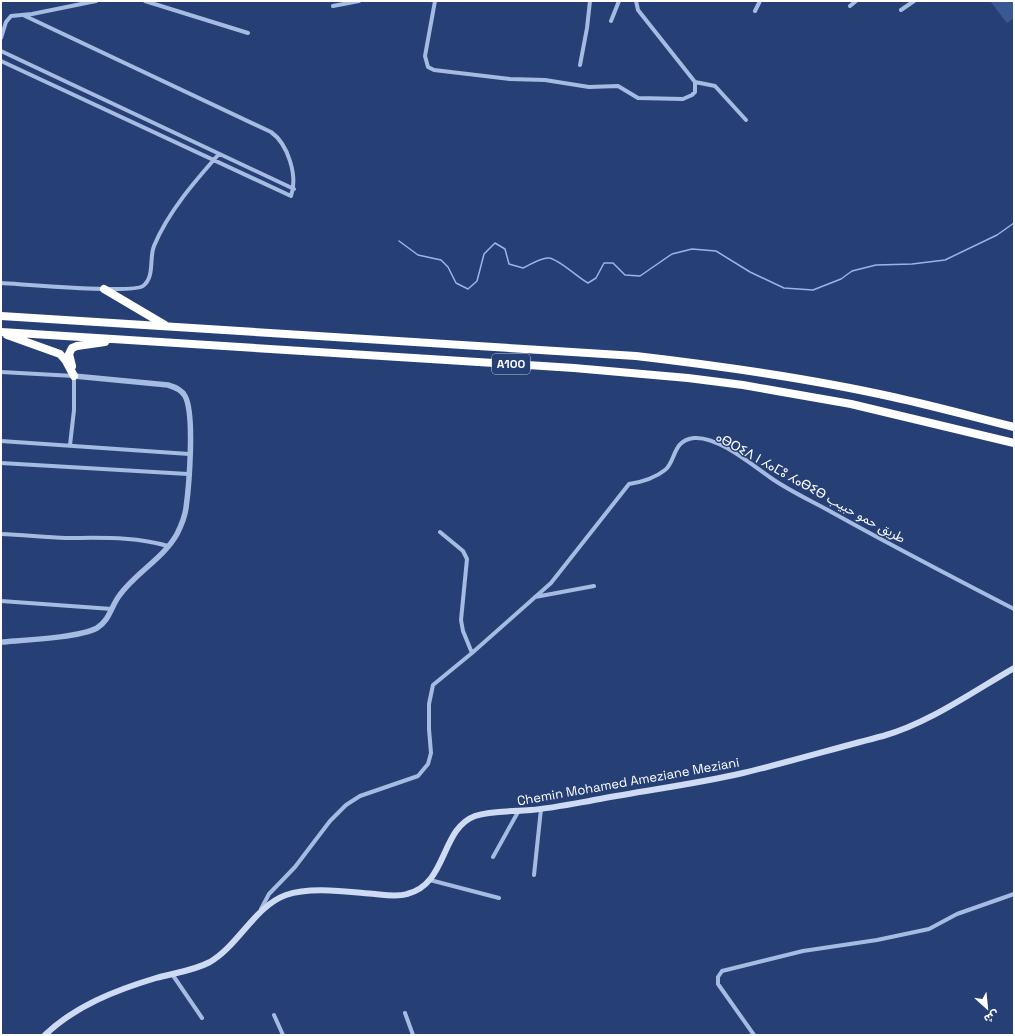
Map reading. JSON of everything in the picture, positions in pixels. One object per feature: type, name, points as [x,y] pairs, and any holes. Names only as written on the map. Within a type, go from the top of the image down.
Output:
[{"type":"highway","points":[[104,289],[167,326]]},
{"type":"highway","name":"A100","points":[[1,316],[588,352],[682,361],[748,370],[892,396],[1014,427]]},
{"type":"highway","points":[[1,332],[60,354],[66,361],[74,376]]},
{"type":"highway","name":"A100","points":[[1,332],[566,367],[688,378],[750,386],[851,404],[1014,443]]},
{"type":"highway","points":[[74,376],[69,354],[72,348],[77,346],[124,340]]},
{"type":"main road","name":"Chemin Mohamed Ameziane Meziani","points":[[45,1035],[66,1017],[95,1000],[172,974],[195,968],[220,956],[273,902],[286,895],[303,891],[344,892],[394,896],[408,894],[420,889],[434,876],[452,837],[461,826],[473,817],[487,814],[541,809],[741,774],[900,731],[920,722],[1014,668]]},
{"type":"street","points":[[1,38],[7,20],[14,15],[23,15],[96,1]]},
{"type":"street","points":[[145,1],[248,33]]},
{"type":"street","points":[[333,6],[359,1]]},
{"type":"street","points":[[435,1],[425,56],[428,67],[434,70],[510,79],[545,80],[589,86],[618,86],[638,98],[683,99],[692,95],[695,92],[695,82],[638,10],[636,1]]},
{"type":"street","points":[[580,65],[587,28],[590,1]]},
{"type":"street","points":[[611,21],[619,1]]},
{"type":"street","points":[[755,11],[760,1]]},
{"type":"street","points":[[850,6],[856,1]]},
{"type":"street","points":[[901,10],[914,1]]},
{"type":"street","points":[[1,61],[291,196],[294,189],[292,172],[286,149],[282,142],[271,132],[23,15]]},
{"type":"street","points":[[1,51],[294,189]]},
{"type":"street","points":[[695,82],[716,86],[746,120]]},
{"type":"street","points":[[1,283],[104,289],[136,289],[147,282],[150,275],[152,251],[165,224],[219,154]]},
{"type":"street","points":[[1,372],[74,376],[168,385],[179,389],[185,395],[189,405],[191,424],[186,509],[177,534],[168,546],[120,595],[108,618],[98,628],[85,633],[1,642]]},
{"type":"street","points":[[70,445],[74,410],[74,376]]},
{"type":"street","name":"ⴰⴱⵔⵉⴷ ⵏ ⵃⴰⵎⵓ ⵃⴰⴱⵉⴱ طريق حمو حبيب","points":[[256,918],[269,894],[295,867],[330,821],[346,805],[360,796],[418,776],[428,764],[431,753],[429,704],[433,685],[551,583],[629,484],[644,481],[667,469],[676,450],[684,441],[694,438],[704,439],[724,448],[774,480],[863,530],[1014,609]]},
{"type":"street","points":[[1,440],[189,454]]},
{"type":"street","points":[[1,463],[188,474]]},
{"type":"street","points":[[440,532],[463,551],[467,559],[460,620],[462,632],[472,652]]},
{"type":"street","points":[[1,534],[64,538],[105,537],[154,542],[168,546]]},
{"type":"street","points":[[535,597],[594,586]]},
{"type":"street","points":[[1,602],[112,609]]},
{"type":"street","points":[[534,875],[541,809]]},
{"type":"street","points":[[493,857],[518,812]]},
{"type":"street","points":[[430,880],[499,898]]},
{"type":"street","points":[[754,1035],[718,984],[718,977],[722,971],[803,950],[877,940],[929,929],[958,914],[1014,894]]},
{"type":"street","points":[[172,974],[202,1018]]},
{"type":"street","points":[[405,1013],[413,1035]]},
{"type":"street","points":[[274,1015],[282,1035]]},
{"type":"shaded area","points":[[990,1],[1014,1],[1014,18],[1007,23]]},
{"type":"waterway","points":[[399,241],[418,255],[441,260],[448,267],[456,283],[468,289],[477,281],[484,254],[495,243],[505,249],[509,264],[523,268],[539,260],[549,258],[563,265],[588,283],[596,278],[604,263],[613,263],[625,275],[640,276],[672,254],[692,249],[716,251],[750,272],[784,288],[813,290],[841,279],[852,271],[876,265],[912,264],[945,260],[997,235],[1014,223]]}]
